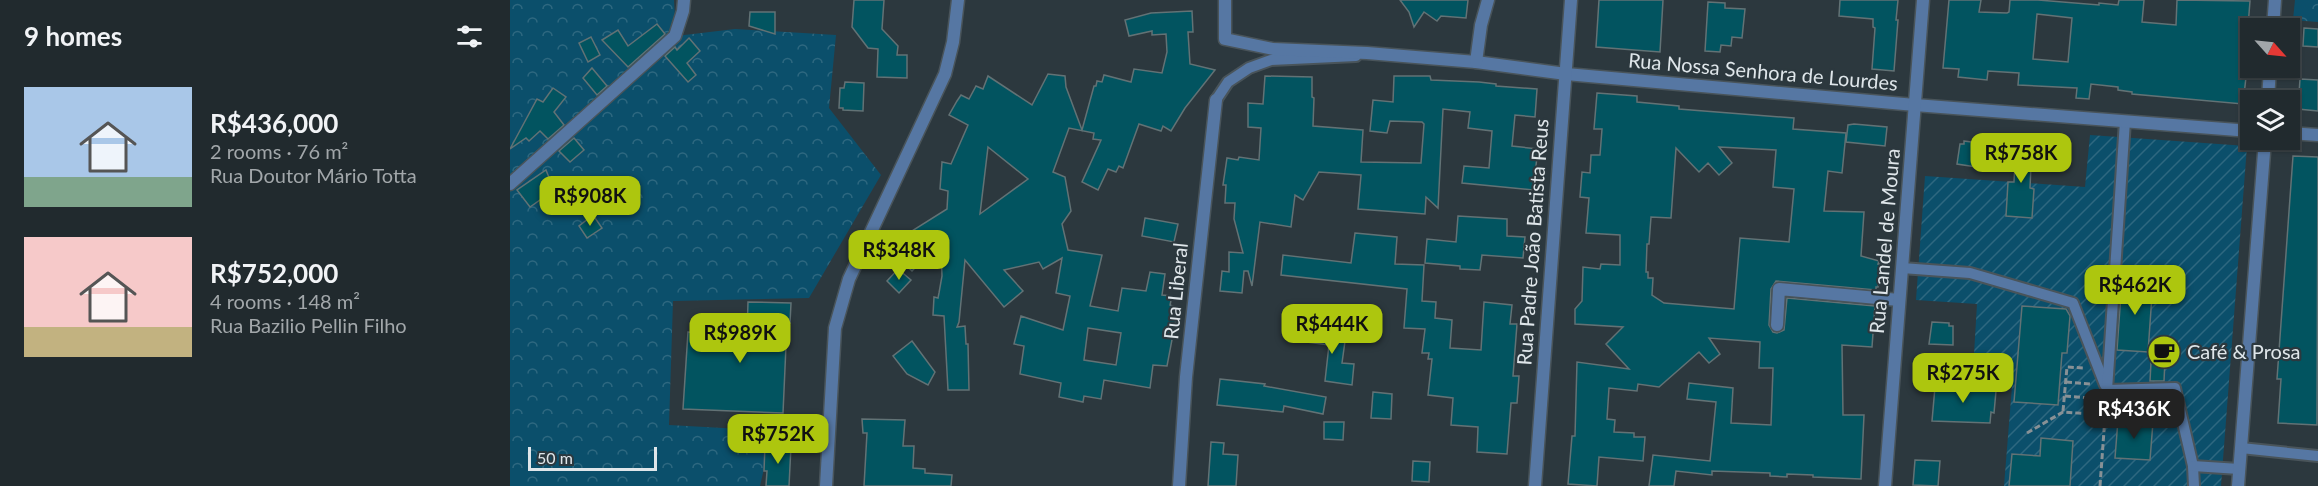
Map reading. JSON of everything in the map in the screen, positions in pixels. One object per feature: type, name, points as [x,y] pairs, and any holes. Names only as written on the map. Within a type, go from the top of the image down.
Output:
[{"type":"street","points":[[510,184],[675,36],[684,0]]},
{"type":"street","points":[[826,486],[838,318],[849,279],[945,74],[953,42],[958,0]]},
{"type":"street","name":"Rua Nossa Senhora de Lourdes","points":[[1226,0],[1225,39],[1273,49],[1367,53],[1476,62],[1566,74],[1915,105],[2240,130]]},
{"type":"street","points":[[1476,62],[1481,25],[1488,0]]},
{"type":"street","name":"Rua Padre João Batista Reus","points":[[1535,486],[1571,0]]},
{"type":"street","name":"Rua Landel de Moura","points":[[1885,486],[1923,0]]},
{"type":"street","points":[[2274,18],[2275,0]]},
{"type":"street","name":"Rua Liberal","points":[[1179,486],[1186,377],[1216,100]]},
{"type":"street","points":[[2300,134],[2318,135]]},
{"type":"street","points":[[2238,486],[2264,150]]},
{"type":"street","points":[[1777,325],[1779,289],[1899,300]]},
{"type":"lane","points":[[1216,100],[1228,82],[1248,68],[1272,60],[1350,58],[1367,53]]},
{"type":"lane","points":[[2107,390],[2125,121]]},
{"type":"lane","points":[[1902,268],[1970,273],[2073,303],[2107,390]]},
{"type":"lane","points":[[2107,390],[2175,388],[2193,466],[2194,486]]},
{"type":"lane","points":[[2241,448],[2318,456]]},
{"type":"lane","points":[[2193,466],[2239,470]]},
{"type":"path","points":[[2063,412],[2067,367],[2099,369]]},
{"type":"path","points":[[2066,382],[2089,383],[2107,390]]},
{"type":"path","points":[[2065,396],[2088,398],[2107,390]]},
{"type":"path","points":[[2100,486],[2107,390]]},
{"type":"path","points":[[2027,433],[2063,412],[2105,415]]},
{"type":"green space","points":[[510,0],[674,0],[676,36],[735,29],[836,35],[829,108],[881,175],[809,298],[673,301],[669,425],[759,430],[770,442],[760,486],[510,486]]},
{"type":"green space","points":[[2295,0],[2318,0],[2318,22],[2293,18]]},
{"type":"green space","points":[[2090,135],[2240,146],[2240,150],[2247,150],[2221,486],[2004,486],[2013,374],[1973,371],[1977,304],[1916,300],[1925,176],[2085,187]]},
{"type":"building","points":[[854,0],[884,0],[882,29],[898,46],[897,55],[907,55],[907,78],[877,77],[878,49],[868,48],[852,27]]},
{"type":"building","points":[[1400,0],[1468,0],[1466,18],[1441,16],[1437,21],[1424,12],[1414,27],[1409,12]]},
{"type":"building","points":[[1599,0],[1663,0],[1660,52],[1596,47]]},
{"type":"building","points":[[1840,0],[1898,0],[1894,71],[1872,69],[1875,28],[1873,19],[1839,16]]},
{"type":"building","points":[[1949,0],[1981,0],[1979,12],[2007,13],[2010,0],[2118,5],[2119,0],[2144,0],[2142,22],[2176,25],[2177,0],[2250,1],[2249,18],[2240,18],[2240,78],[2246,78],[2245,90],[2240,90],[2240,104],[2132,94],[2132,92],[2118,90],[2118,87],[2091,84],[2089,99],[2076,98],[2077,88],[2018,85],[2019,73],[1988,71],[1987,80],[1958,77],[1959,69],[1943,68]],"holes":[[[2037,14],[2072,18],[2068,62],[2033,59]]]},
{"type":"building","points":[[1708,2],[1725,3],[1725,8],[1745,9],[1742,38],[1732,37],[1731,46],[1721,45],[1720,52],[1705,51]]},
{"type":"building","points":[[1192,11],[1193,32],[1188,32],[1190,64],[1215,70],[1185,108],[1171,131],[1163,126],[1161,131],[1139,124],[1123,168],[1119,166],[1116,172],[1108,169],[1098,190],[1082,182],[1101,140],[1093,139],[1094,133],[1069,128],[1053,172],[1065,177],[1071,211],[1062,224],[1068,250],[1102,255],[1090,306],[1118,311],[1122,288],[1146,291],[1150,272],[1165,274],[1162,295],[1172,296],[1170,305],[1178,308],[1167,366],[1153,365],[1150,388],[1104,380],[1101,399],[1084,396],[1083,402],[1059,397],[1061,383],[1020,374],[1024,346],[1014,344],[1021,316],[1063,330],[1070,296],[1056,293],[1062,258],[1043,269],[1039,262],[1004,270],[1023,291],[1004,307],[965,260],[957,327],[965,326],[966,344],[968,344],[969,390],[948,390],[944,316],[933,315],[934,297],[938,298],[942,276],[941,248],[939,250],[938,244],[912,271],[896,256],[901,250],[896,246],[907,234],[947,209],[948,191],[940,189],[942,162],[951,164],[968,125],[949,115],[961,95],[969,99],[976,86],[983,89],[988,76],[1032,105],[1048,74],[1065,76],[1066,87],[1082,130],[1094,86],[1097,81],[1102,82],[1104,75],[1131,82],[1134,69],[1162,73],[1167,52],[1166,34],[1152,35],[1152,31],[1129,36],[1125,20],[1151,13]],"holes":[[[988,147],[1028,179],[980,214]],[[1088,328],[1121,333],[1116,365],[1084,360]]]},
{"type":"building","points":[[750,12],[775,12],[775,34],[749,26]]},
{"type":"building","points":[[657,24],[665,34],[628,67],[602,40],[618,30],[628,46]]},
{"type":"building","points":[[2304,28],[2318,29],[2318,47],[2303,46]]},
{"type":"building","points":[[591,37],[600,55],[588,62],[579,43]]},
{"type":"building","points":[[689,38],[700,51],[687,63],[696,75],[688,82],[665,56],[675,47],[677,50]]},
{"type":"building","points":[[592,68],[607,86],[597,95],[583,78]]},
{"type":"building","points":[[1265,76],[1312,77],[1313,126],[1363,130],[1361,162],[1421,163],[1424,124],[1422,122],[1390,121],[1387,133],[1370,131],[1373,100],[1393,102],[1394,76],[1430,76],[1431,80],[1479,82],[1496,84],[1496,86],[1537,89],[1535,117],[1515,115],[1512,146],[1538,149],[1533,190],[1462,183],[1464,166],[1489,168],[1492,131],[1468,128],[1470,112],[1443,109],[1438,208],[1426,197],[1425,214],[1358,209],[1361,175],[1319,172],[1303,200],[1295,195],[1291,227],[1260,222],[1252,286],[1248,271],[1244,271],[1242,293],[1220,291],[1222,271],[1229,272],[1229,252],[1243,253],[1234,219],[1235,203],[1225,203],[1226,185],[1223,185],[1227,158],[1259,160],[1261,128],[1248,127],[1248,103],[1263,104]]},
{"type":"building","points":[[2300,79],[2318,80],[2318,111],[2300,109]]},
{"type":"building","points":[[845,82],[864,83],[863,111],[839,108],[840,88],[844,88]]},
{"type":"building","points":[[553,88],[566,97],[554,112],[564,125],[548,139],[540,131],[529,141],[526,138],[510,149],[537,99],[543,102]]},
{"type":"building","points":[[1597,93],[1637,96],[1637,102],[1679,106],[1679,109],[1794,118],[1793,129],[1846,133],[1842,173],[1828,171],[1824,211],[1864,212],[1861,256],[1879,261],[1878,264],[1881,264],[1878,287],[1876,290],[1776,281],[1771,289],[1769,325],[1773,332],[1784,330],[1787,298],[1875,306],[1872,347],[1842,345],[1843,415],[1864,415],[1861,479],[1787,474],[1787,477],[1770,476],[1770,473],[1712,471],[1712,475],[1676,471],[1674,486],[1649,486],[1653,455],[1710,461],[1716,402],[1687,399],[1689,383],[1733,388],[1731,423],[1771,425],[1773,368],[1759,368],[1760,342],[1709,338],[1720,354],[1709,363],[1699,352],[1659,387],[1638,384],[1637,391],[1609,388],[1607,419],[1615,420],[1614,432],[1634,433],[1634,437],[1645,437],[1643,461],[1599,457],[1597,486],[1568,484],[1572,436],[1575,436],[1577,362],[1629,369],[1606,344],[1623,327],[1575,324],[1575,309],[1582,301],[1583,267],[1600,269],[1601,264],[1620,265],[1620,235],[1586,233],[1589,198],[1580,197],[1582,172],[1590,173],[1591,155],[1600,155],[1602,129],[1594,129]],"holes":[[[1719,147],[1776,150],[1773,187],[1794,189],[1789,242],[1740,238],[1734,309],[1664,303],[1652,295],[1653,278],[1648,278],[1648,272],[1646,272],[1651,217],[1671,218],[1676,148],[1699,172],[1708,163],[1719,175],[1732,163]]]},
{"type":"building","points":[[1848,125],[1887,127],[1885,146],[1846,142]]},
{"type":"building","points":[[574,138],[584,150],[570,162],[559,151]]},
{"type":"building","points":[[1964,141],[1986,144],[1983,168],[1957,164],[1960,144],[1964,144]]},
{"type":"building","points":[[2016,142],[2032,143],[2030,188],[2034,189],[2032,218],[2006,216],[2008,182],[2014,182]]},
{"type":"building","points":[[2293,156],[2318,157],[2317,425],[2278,423],[2281,379],[2277,379]]},
{"type":"building","points":[[546,170],[554,190],[530,207],[517,190]]},
{"type":"building","points":[[593,215],[602,228],[587,238],[579,226]]},
{"type":"building","points":[[1458,216],[1507,219],[1507,236],[1525,237],[1523,258],[1482,255],[1480,270],[1425,263],[1427,239],[1456,242]]},
{"type":"building","points":[[1145,218],[1178,224],[1174,242],[1142,236]]},
{"type":"building","points":[[1355,233],[1397,237],[1395,264],[1424,265],[1422,301],[1436,302],[1435,318],[1452,320],[1450,348],[1481,350],[1484,302],[1512,305],[1510,324],[1517,324],[1513,376],[1519,376],[1517,403],[1511,403],[1507,454],[1477,452],[1478,427],[1451,425],[1453,398],[1428,395],[1432,359],[1428,359],[1429,353],[1422,353],[1425,329],[1404,328],[1407,289],[1281,275],[1283,255],[1351,263]]},
{"type":"building","points":[[898,269],[911,280],[899,293],[887,281]]},
{"type":"building","points":[[2122,279],[2153,281],[2148,352],[2117,350]]},
{"type":"building","points":[[748,302],[791,303],[790,323],[787,323],[783,413],[683,409],[688,332],[747,334]]},
{"type":"building","points":[[2022,306],[2066,309],[2070,316],[2067,353],[2062,353],[2058,405],[2014,402]]},
{"type":"building","points":[[1932,322],[1949,323],[1949,326],[1953,326],[1953,345],[1929,344]]},
{"type":"building","points":[[1302,329],[1346,334],[1342,363],[1354,364],[1352,385],[1325,381],[1329,345],[1300,341]]},
{"type":"building","points":[[912,341],[935,372],[928,385],[907,374],[893,356]]},
{"type":"building","points":[[2152,344],[2177,346],[2176,361],[2165,360],[2164,381],[2150,381]]},
{"type":"building","points":[[1220,379],[1265,384],[1264,386],[1326,397],[1323,414],[1284,406],[1283,412],[1217,405]]},
{"type":"building","points":[[1952,384],[1977,386],[1977,390],[1996,391],[1994,413],[1991,412],[1990,423],[1932,421],[1935,387],[1952,388]]},
{"type":"building","points":[[1373,392],[1392,394],[1391,419],[1371,418]]},
{"type":"building","points":[[862,419],[905,420],[903,446],[914,446],[913,468],[925,469],[925,473],[952,475],[951,486],[864,486],[867,433],[863,433]]},
{"type":"building","points":[[2118,420],[2153,422],[2150,460],[2115,458]]},
{"type":"building","points":[[1324,422],[1344,422],[1343,440],[1324,439]]},
{"type":"building","points":[[2041,438],[2073,441],[2070,486],[2009,486],[2012,454],[2040,456]]},
{"type":"building","points":[[1211,442],[1224,443],[1223,454],[1238,455],[1236,486],[1208,486]]},
{"type":"building","points":[[765,445],[791,446],[789,486],[766,486]]},
{"type":"building","points":[[1915,460],[1940,461],[1938,486],[1913,485]]},
{"type":"building","points":[[1413,461],[1430,462],[1429,482],[1412,481]]},
{"type":"place","name":"Café & Prosa","points":[[2164,352]]}]
